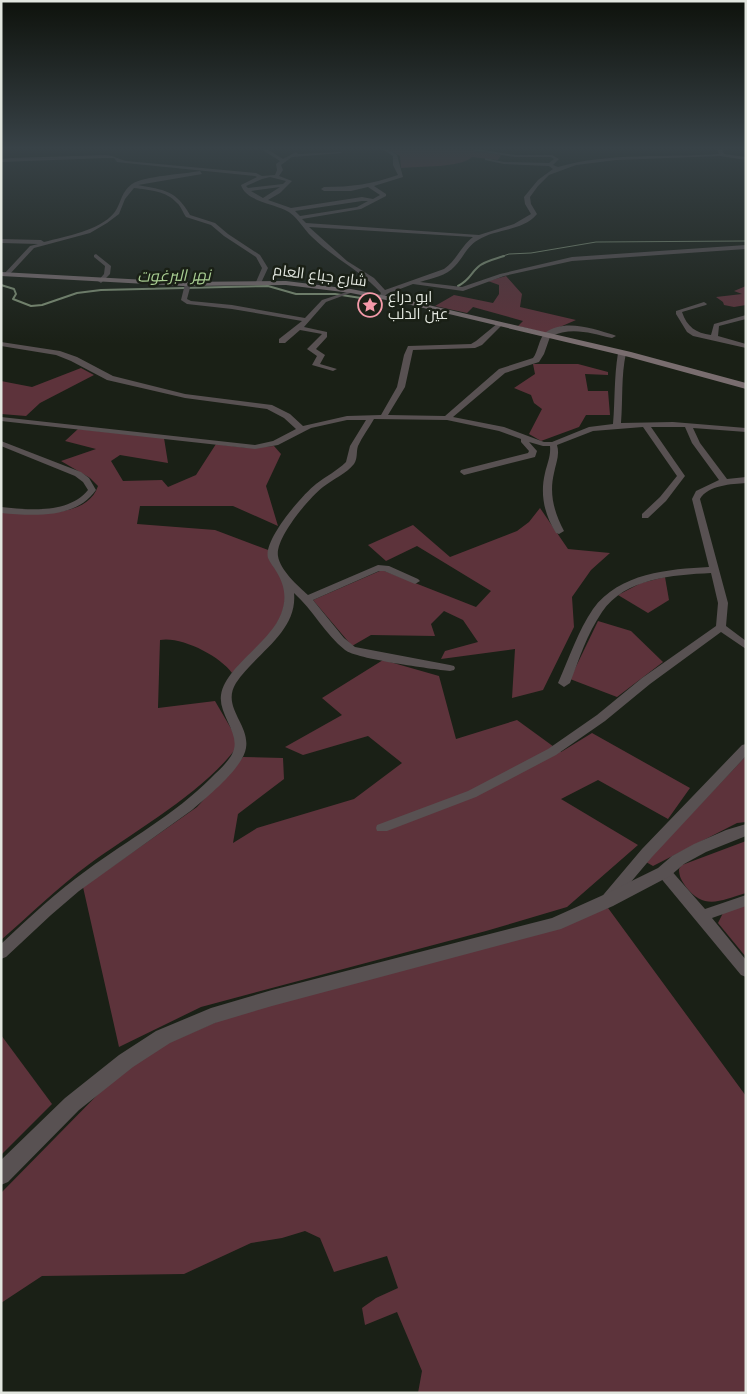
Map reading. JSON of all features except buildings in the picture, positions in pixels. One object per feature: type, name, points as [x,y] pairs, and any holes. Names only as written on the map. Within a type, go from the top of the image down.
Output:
[{"type":"main road","name":"شارع جباع العام","points":[[4,274],[188,288],[259,282],[286,283],[383,295],[622,353],[746,386]]},
{"type":"street","points":[[4,274],[29,249],[88,232],[116,214]]},
{"type":"street","points":[[187,214],[214,224],[226,235],[258,256],[265,268],[259,282]]},
{"type":"street","points":[[296,214],[331,250],[372,279],[383,295],[447,270],[459,257],[464,247],[478,236]]},
{"type":"street","points":[[300,218],[324,214]]},
{"type":"street","points":[[305,225],[478,236],[519,224],[532,218],[534,214]]},
{"type":"street","points":[[1,241],[48,242]]},
{"type":"street","points":[[411,283],[463,289],[502,275],[572,259],[746,247]]},
{"type":"street","points":[[96,256],[108,266],[107,274],[101,280]]},
{"type":"street","points":[[188,288],[184,300],[189,303],[232,307],[307,320]]},
{"type":"street","points":[[282,341],[307,320],[324,301],[348,292]]},
{"type":"street","points":[[704,304],[684,308],[679,312],[689,332],[746,346]]},
{"type":"street","points":[[715,338],[716,325],[746,317]]},
{"type":"street","points":[[450,668],[352,650],[340,640],[307,599],[287,581],[273,558],[273,552],[282,527],[310,495],[350,463],[354,446],[399,392],[411,348],[472,346],[479,343],[500,324]]},
{"type":"street","points":[[447,418],[502,371],[536,360],[548,335],[554,331],[569,327],[612,336]]},
{"type":"street","points":[[298,328],[325,333],[326,336],[311,349],[322,355],[316,365],[333,369]]},
{"type":"street","points":[[1,344],[57,353],[74,359],[110,378],[185,396],[269,407],[287,416],[300,429]]},
{"type":"street","points":[[617,426],[620,393],[618,375],[622,353]]},
{"type":"street","points":[[1,419],[255,447],[275,443],[300,429],[328,421],[378,417],[447,418],[501,429],[539,444],[553,444],[580,432],[645,424],[688,425],[746,430]]},
{"type":"street","points":[[645,424],[680,476],[663,499],[645,516]]},
{"type":"street","points":[[688,425],[696,443],[720,475],[722,482]]},
{"type":"street","points":[[464,472],[532,455],[533,451],[525,442],[525,438]]},
{"type":"street","points":[[1,443],[78,474],[86,480],[92,490],[90,494],[81,500],[65,507],[35,512],[4,509]]},
{"type":"street","points":[[553,444],[556,455],[550,472],[546,503],[559,530]]},
{"type":"street","points":[[382,828],[472,794],[552,752],[601,718],[646,681],[721,627],[723,603],[696,499],[699,493],[705,489],[722,482],[746,480]]},
{"type":"street","points":[[307,599],[381,567],[390,569],[415,581]]},
{"type":"street","points":[[564,683],[598,610],[617,592],[655,576],[686,571],[714,570]]},
{"type":"street","points":[[1,953],[75,886],[185,808],[210,787],[236,757],[241,749],[241,740],[226,708],[226,693],[242,666],[275,634],[283,622],[290,602],[287,581]]},
{"type":"street","points":[[721,627],[746,646]]},
{"type":"street","points":[[607,901],[647,853],[746,748]]},
{"type":"street","points":[[1,1175],[72,1104],[126,1061],[163,1037],[211,1016],[555,924],[607,901],[664,872],[678,860],[700,848],[746,830]]},
{"type":"street","points":[[664,872],[746,971]]},
{"type":"street","points":[[702,916],[746,900]]},
{"type":"shaded area","points":[[506,276],[522,294],[520,307],[576,320],[546,333],[518,326],[523,321],[473,307],[467,313],[435,306],[454,295],[493,303],[499,294],[499,285],[488,281]]},
{"type":"shaded area","points":[[746,286],[746,305],[734,307],[724,305],[716,297],[742,294],[734,291]]},
{"type":"shaded area","points":[[533,364],[578,364],[608,372],[608,375],[585,374],[588,391],[608,391],[610,415],[586,415],[579,427],[541,441],[529,434],[542,409],[534,403],[531,395],[514,388],[535,374]]},
{"type":"shaded area","points":[[81,368],[94,375],[40,403],[26,416],[1,414],[1,381],[32,387]]},
{"type":"shaded area","points":[[78,429],[164,438],[168,463],[120,455],[111,461],[123,481],[162,480],[168,487],[196,475],[216,444],[248,448],[274,446],[281,454],[266,486],[278,526],[233,506],[140,506],[137,524],[215,530],[271,551],[283,579],[285,597],[283,610],[278,622],[261,644],[232,673],[219,660],[189,644],[160,640],[158,708],[215,701],[236,737],[237,747],[223,764],[187,796],[77,874],[1,940],[1,512],[56,512],[82,505],[92,497],[98,486],[90,478],[61,461],[96,449],[65,441]]},
{"type":"shaded area","points":[[540,508],[568,549],[610,553],[591,570],[572,597],[574,627],[543,690],[512,698],[515,649],[441,659],[445,651],[478,642],[463,620],[444,611],[431,624],[435,636],[371,635],[352,646],[313,600],[382,570],[476,607],[491,591],[417,546],[386,561],[368,545],[413,525],[450,557],[517,531],[529,522]]},
{"type":"shaded area","points":[[665,577],[669,600],[648,613],[618,595],[641,583]]},
{"type":"shaded area","points":[[598,621],[631,631],[663,662],[617,697],[570,679]]},
{"type":"shaded area","points":[[383,660],[439,676],[456,739],[517,720],[561,752],[592,733],[690,788],[668,819],[598,780],[561,799],[638,845],[567,907],[486,931],[201,1007],[119,1047],[83,887],[197,807],[243,757],[283,758],[284,779],[238,814],[233,843],[257,828],[354,799],[402,763],[368,736],[303,755],[285,747],[342,715],[322,698]]},
{"type":"shaded area","points":[[746,756],[746,822],[737,823],[653,866],[646,862]]},
{"type":"shaded area","points":[[746,841],[746,893],[714,902],[700,899],[686,887],[682,881],[679,869],[682,865]]},
{"type":"shaded area","points":[[746,905],[746,957],[718,923],[724,911]]},
{"type":"shaded area","points":[[608,908],[746,1096],[746,1393],[418,1393],[422,1371],[397,1312],[365,1325],[362,1308],[376,1298],[398,1288],[387,1256],[334,1272],[320,1238],[305,1231],[282,1238],[251,1243],[184,1274],[42,1276],[1,1303],[1,1193],[111,1081],[145,1053],[230,1016]]},
{"type":"shaded area","points":[[1,1035],[52,1104],[1,1155]]},
{"type":"waterway","name":"نهر البرغوت","points":[[500,257],[509,254],[531,253],[596,242],[746,241]]},
{"type":"waterway","name":"نهر البرغوت","points":[[458,286],[480,265],[504,256]]},
{"type":"waterway","name":"نهر البرغوت","points":[[1,285],[14,289],[16,294],[13,299],[31,306],[42,305],[77,293],[101,290],[268,286],[296,294],[335,294],[361,298]]},
{"type":"place","name":"ابو دراع عين الدلب","points":[[370,305]]}]
